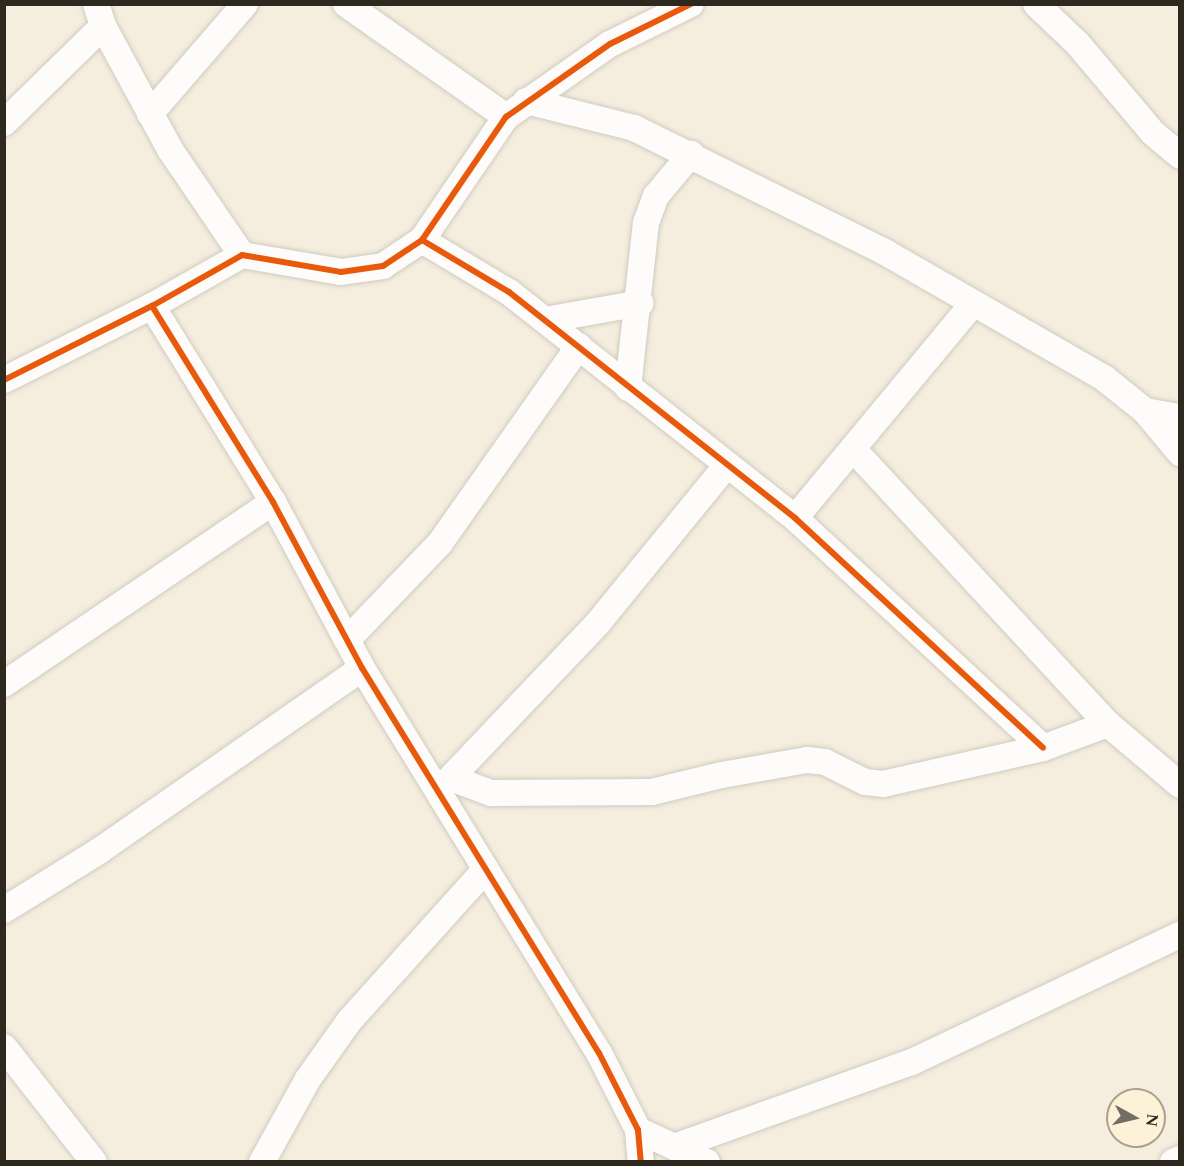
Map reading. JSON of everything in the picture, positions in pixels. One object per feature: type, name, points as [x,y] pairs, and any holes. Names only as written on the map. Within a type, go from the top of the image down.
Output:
[{"type":"street","points":[[150,114],[245,4]]},
{"type":"street","points":[[346,4],[506,117]]},
{"type":"street","points":[[1036,4],[1077,43],[1153,133],[1179,156]]},
{"type":"street","points":[[4,380],[152,306],[242,255],[341,272],[383,266],[422,240],[506,117],[526,100],[610,44],[682,6]]},
{"type":"street","points":[[9,110],[99,15],[171,152],[242,255]]},
{"type":"street","points":[[526,100],[634,128],[691,154],[883,251],[972,305],[1104,378],[1145,411],[1179,453]]},
{"type":"street","points":[[628,388],[650,214],[656,196],[691,154]]},
{"type":"street","points":[[422,240],[509,292],[726,466],[795,518],[1043,748]]},
{"type":"street","points":[[545,320],[640,303]]},
{"type":"street","points":[[795,518],[854,450],[972,305]]},
{"type":"street","points":[[152,306],[273,502],[362,668],[444,785],[485,870],[599,1053],[638,1130],[641,1161]]},
{"type":"street","points":[[347,640],[440,543],[579,346]]},
{"type":"street","points":[[1145,411],[1179,417]]},
{"type":"street","points":[[854,450],[1108,724],[1179,784]]},
{"type":"street","points":[[444,785],[598,623],[726,466]]},
{"type":"street","points":[[4,684],[273,502]]},
{"type":"street","points":[[4,910],[127,832],[362,668]]},
{"type":"street","points":[[444,785],[491,793],[652,792],[722,775],[807,760],[825,762],[865,782],[883,784],[1043,748],[1108,724]]},
{"type":"street","points":[[262,1161],[308,1079],[350,1020],[485,870]]},
{"type":"street","points":[[674,1147],[912,1062],[1179,935]]},
{"type":"street","points":[[4,1047],[94,1161]]},
{"type":"street","points":[[638,1130],[707,1161]]},
{"type":"street","points":[[1173,1161],[1179,1159]]},
{"type":"cycle path","points":[[4,380],[152,306],[242,255],[341,272],[383,266],[422,240],[506,117],[610,44],[691,4]]},
{"type":"cycle path","points":[[422,240],[509,292],[795,518],[1043,748]]},
{"type":"cycle path","points":[[152,306],[273,502],[362,668],[599,1053],[638,1130],[641,1162]]}]
